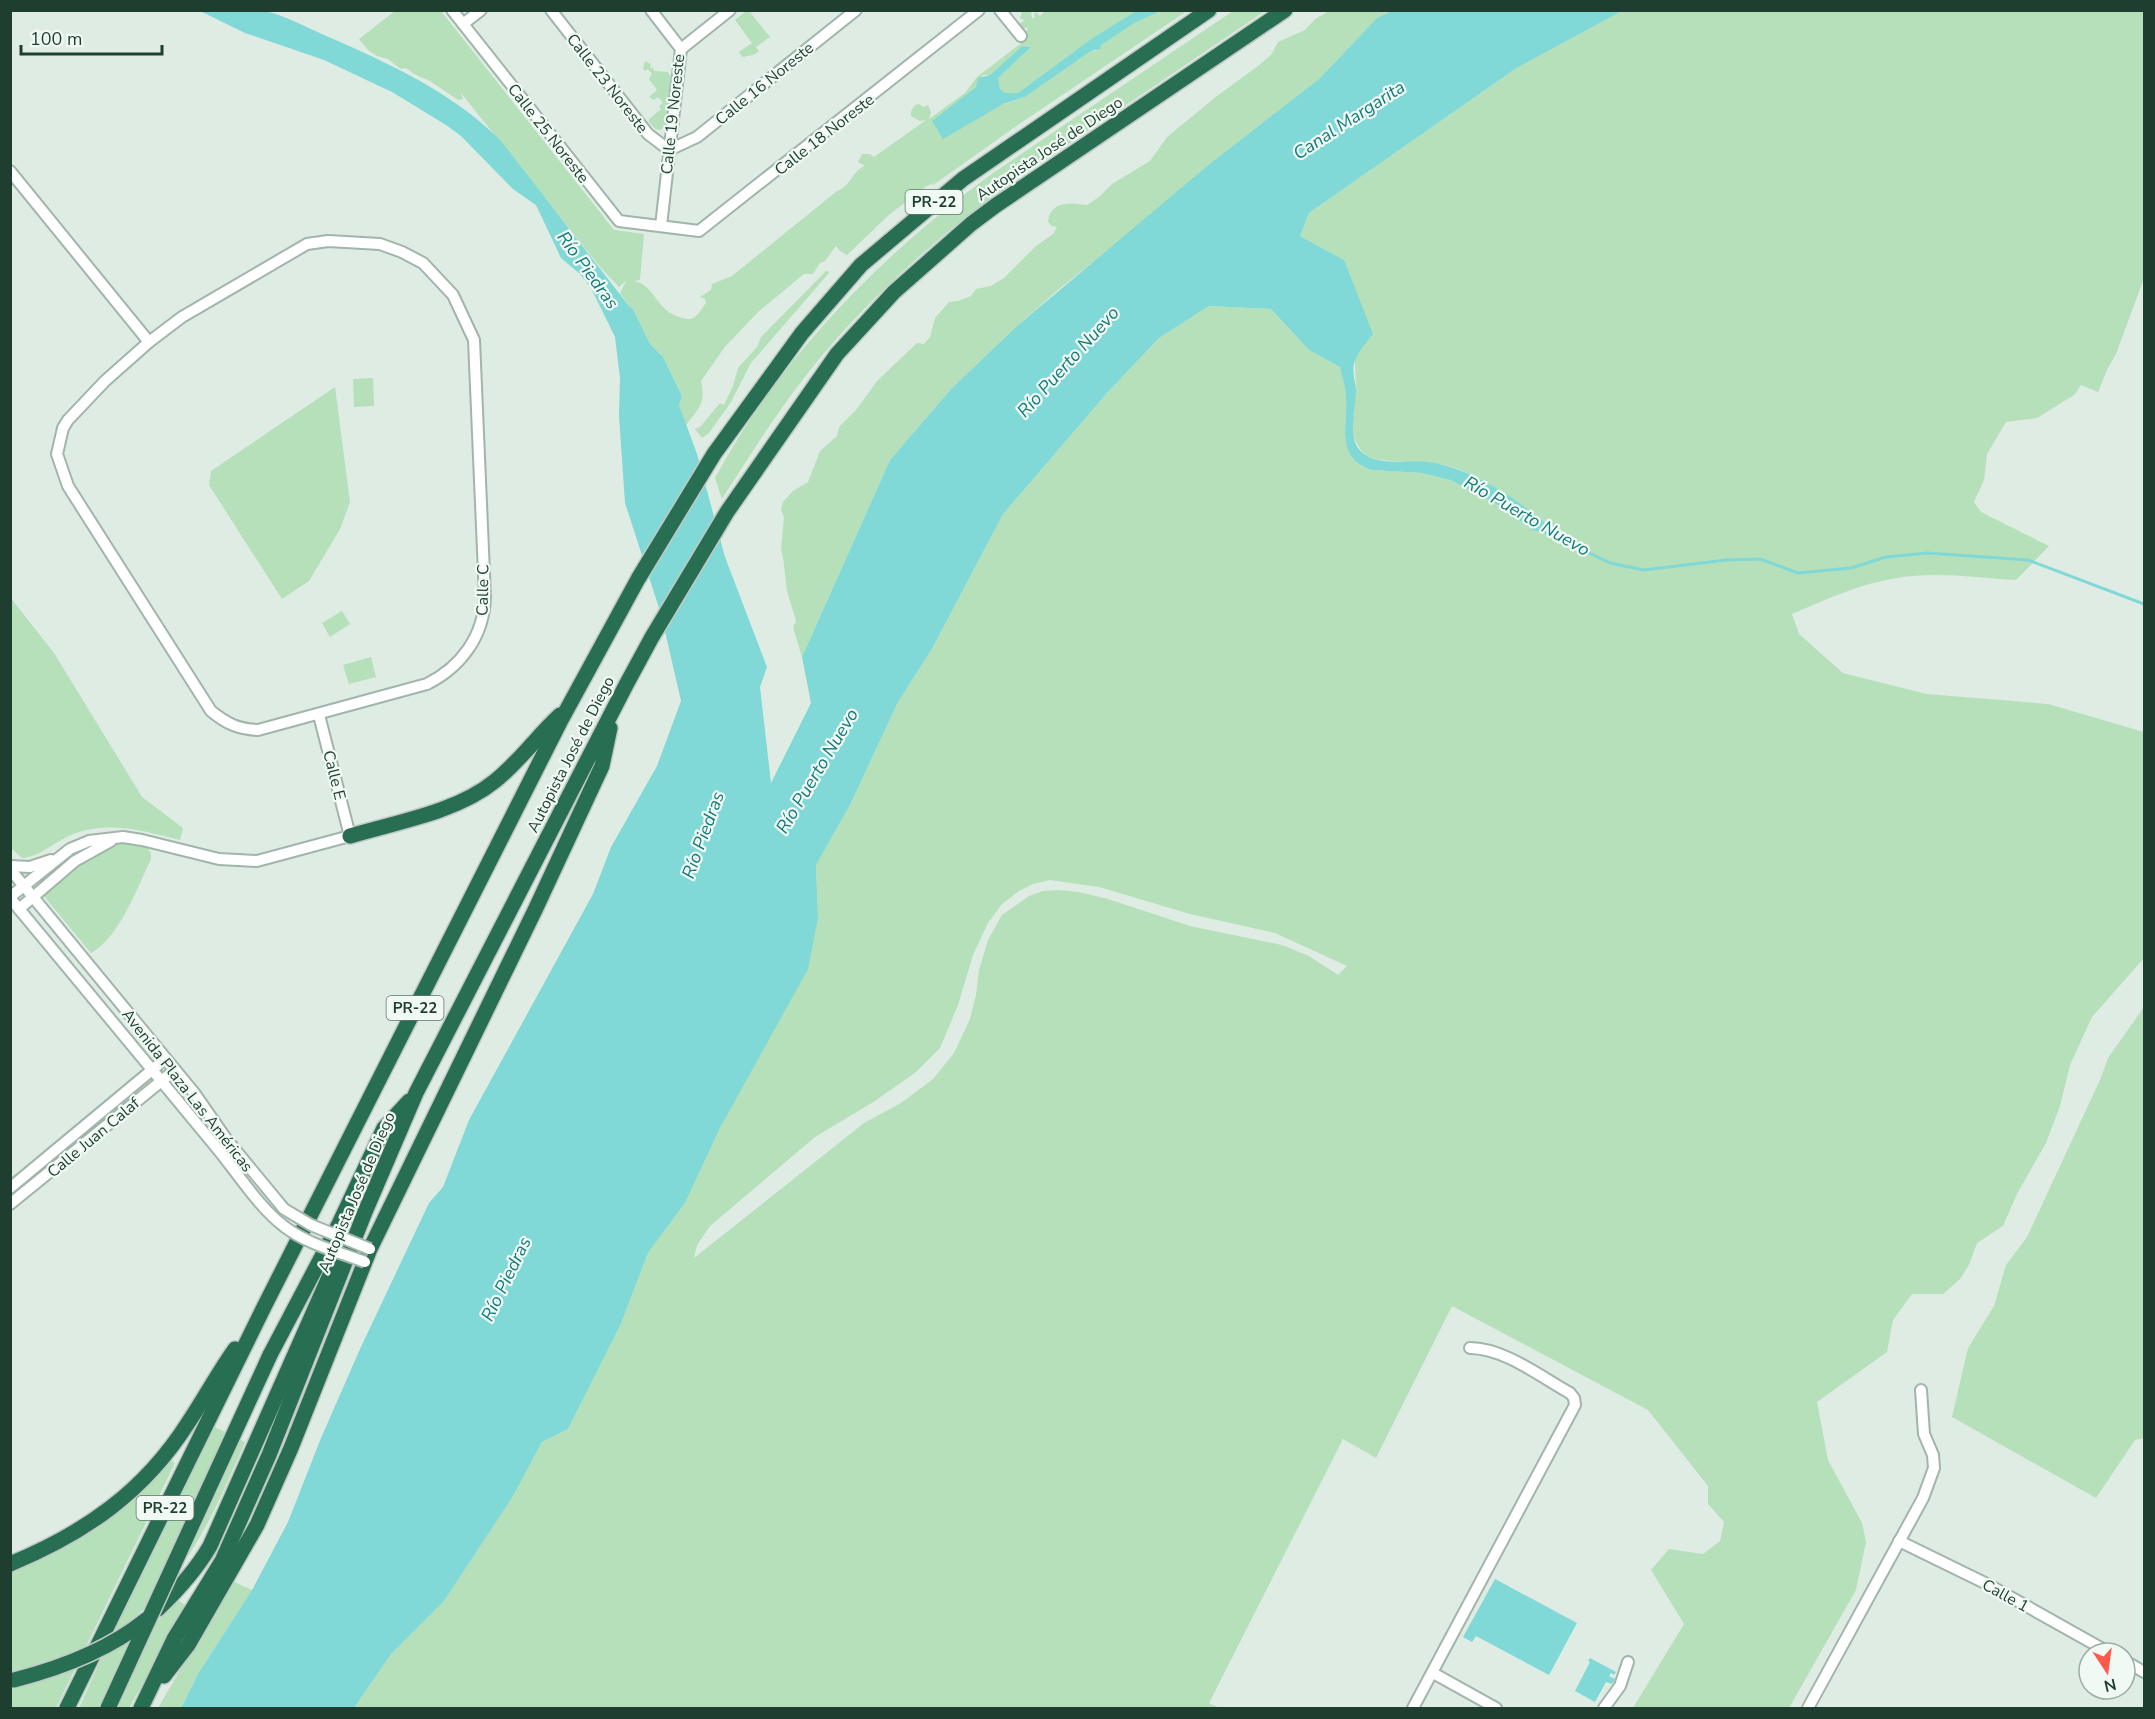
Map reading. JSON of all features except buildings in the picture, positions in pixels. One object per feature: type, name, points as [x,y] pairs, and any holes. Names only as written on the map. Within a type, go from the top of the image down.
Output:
[{"type":"highway","name":"Autopista José de Diego","points":[[67,1708],[264,1307],[567,709],[638,579],[714,453],[802,333],[861,265],[884,244],[963,179],[1209,10]]},
{"type":"highway","name":"Autopista José de Diego","points":[[142,1705],[174,1639],[222,1562],[269,1455],[365,1212],[417,1093],[614,708],[652,637],[727,512],[837,354],[894,292],[929,260],[994,206],[1286,10]]},
{"type":"highway","points":[[142,1705],[188,1645],[252,1535],[291,1448],[368,1256],[518,947],[602,766],[614,708]]},
{"type":"highway","points":[[350,836],[449,806],[480,791],[510,767],[567,709]]},
{"type":"highway","points":[[108,1708],[270,1355],[339,1224],[384,1128],[417,1093]]},
{"type":"highway","points":[[12,1680],[82,1658],[131,1630],[158,1609],[194,1570],[210,1546],[333,1267],[365,1212]]},
{"type":"highway","points":[[10,1564],[45,1550],[83,1529],[116,1506],[151,1472],[188,1425],[214,1379],[264,1307]]},
{"type":"street","name":"Calle 25 Noreste","points":[[452,10],[619,221],[661,226]]},
{"type":"street","points":[[463,24],[481,10]]},
{"type":"street","name":"Calle 23 Noreste","points":[[551,10],[648,134],[669,150]]},
{"type":"street","name":"Calle 19 Noreste","points":[[651,10],[681,49],[661,226]]},
{"type":"street","points":[[681,49],[730,10]]},
{"type":"street","name":"Calle 16 Noreste","points":[[669,150],[697,137],[856,10]]},
{"type":"street","name":"Calle 18 Noreste","points":[[661,226],[703,230],[979,10]]},
{"type":"street","points":[[1000,10],[1022,36]]},
{"type":"street","points":[[10,171],[149,342]]},
{"type":"street","name":"Calle C","points":[[345,241],[380,244],[423,263],[453,295],[474,340],[485,601],[481,626],[469,650],[441,677],[412,689],[258,730],[240,729],[224,722],[211,711],[68,486],[57,454],[63,428],[68,420],[105,381],[149,342],[182,316],[307,244],[345,241]]},
{"type":"street","name":"Calle E","points":[[319,715],[350,836]]},
{"type":"street","points":[[10,868],[30,867],[65,854],[89,841],[123,837],[219,859],[257,861],[350,836]]},
{"type":"street","points":[[19,909],[75,861],[105,843],[123,837]]},
{"type":"street","points":[[10,897],[65,854]]},
{"type":"street","name":"Avenida Plaza Las Américas","points":[[10,868],[195,1094],[227,1140],[284,1209],[368,1256]]},
{"type":"street","name":"Avenida Plaza Las Américas","points":[[10,897],[268,1211],[284,1226],[306,1238],[368,1256]]},
{"type":"street","name":"Calle Juan Calaf","points":[[10,1188],[166,1058]]},
{"type":"street","name":"Calle Juan Calaf","points":[[10,1204],[175,1070]]},
{"type":"street","points":[[1413,1708],[1575,1405],[1570,1393],[1509,1359],[1492,1351],[1470,1348]]},
{"type":"street","points":[[1808,1708],[1923,1498],[1934,1468],[1933,1455],[1924,1434],[1921,1390]]},
{"type":"street","name":"Calle 1","points":[[1899,1541],[1989,1585],[2089,1641]]},
{"type":"street","points":[[1604,1708],[1620,1686],[1628,1662]]},
{"type":"street","points":[[1433,1673],[1496,1708]]},
{"type":"green space","points":[[1162,10],[1187,11],[932,186],[934,183],[927,186],[890,214],[847,255],[836,246],[813,274],[804,274],[758,312],[724,348],[701,381],[702,401],[686,425],[679,405],[682,396],[663,357],[650,344],[633,309],[620,293],[626,281],[619,287],[600,267],[461,93],[463,99],[458,100],[430,81],[406,68],[401,69],[388,59],[377,56],[368,50],[359,39],[395,11],[441,11],[614,230],[644,234],[640,280],[634,281],[647,288],[661,305],[674,315],[689,319],[697,315],[706,303],[705,299],[700,297],[711,290],[712,284],[732,276],[845,186],[857,171],[865,166],[858,162],[862,154],[870,154],[874,157],[926,120],[920,121],[911,116],[915,105],[919,104],[923,107],[928,105],[931,112],[929,119],[965,93],[977,77],[1020,44],[1023,33],[1028,30],[1026,27],[1023,30],[1020,28],[1020,23],[1025,21],[1020,18],[1022,12],[1031,11],[1032,18],[1035,18],[1036,12],[1040,16],[1045,11],[1138,11],[1091,39],[1018,93],[1005,93],[1000,89],[998,78],[1031,47],[1022,46],[990,75],[983,75],[976,87],[960,100],[1005,104],[1025,97],[1091,51],[1096,51],[1109,38],[1134,22]]},
{"type":"green space","points":[[749,11],[770,37],[756,47],[759,51],[742,57],[739,52],[752,43],[735,20]]},
{"type":"green space","points":[[1233,11],[1265,11],[1017,179],[958,223],[903,271],[851,322],[804,378],[722,499],[715,478],[741,433],[803,349],[874,273],[952,204],[993,173]]},
{"type":"green space","points":[[1329,11],[1394,11],[1377,18],[1319,79],[1212,162],[1133,230],[1059,289],[952,388],[890,460],[802,657],[793,627],[796,621],[787,591],[781,549],[784,517],[781,509],[783,502],[793,491],[808,482],[820,451],[837,436],[839,427],[856,410],[877,381],[917,343],[924,344],[930,337],[935,318],[949,302],[971,296],[976,289],[991,286],[1004,278],[1036,246],[1053,234],[1057,227],[1048,222],[1053,210],[1062,204],[1087,205],[1112,184],[1150,161],[1167,137],[1271,55],[1278,42],[1305,30],[1315,19]]},
{"type":"green space","points":[[1622,11],[2144,11],[2144,278],[2116,354],[2098,392],[2081,385],[2074,395],[2037,418],[2006,422],[1987,454],[1984,480],[1974,502],[1981,512],[2049,546],[2016,580],[1941,575],[1897,578],[1856,588],[1792,614],[1799,634],[1843,673],[1927,694],[2048,704],[2144,732],[2144,958],[2092,1017],[2070,1065],[2060,1106],[2046,1143],[2017,1194],[2003,1226],[1977,1243],[1969,1265],[1960,1279],[1943,1294],[1912,1294],[1893,1320],[1887,1352],[1817,1402],[1828,1460],[1862,1523],[1866,1542],[1856,1590],[1789,1708],[1633,1708],[1684,1624],[1651,1570],[1669,1549],[1703,1554],[1720,1541],[1724,1522],[1708,1504],[1708,1486],[1648,1410],[1452,1306],[1376,1458],[1343,1439],[1209,1703],[1219,1708],[354,1708],[391,1654],[444,1601],[512,1498],[542,1442],[568,1429],[620,1326],[648,1253],[685,1203],[818,918],[816,865],[850,805],[897,704],[933,647],[1003,514],[1107,393],[1159,338],[1209,306],[1271,309],[1309,350],[1340,367],[1346,396],[1345,429],[1348,449],[1352,457],[1360,464],[1372,470],[1422,473],[1451,479],[1498,505],[1533,530],[1569,544],[1532,512],[1497,489],[1465,472],[1432,463],[1374,458],[1363,452],[1356,442],[1353,431],[1356,376],[1344,260],[1300,236],[1309,213],[1515,69]],"holes":[[[1050,880],[1099,887],[1190,914],[1275,933],[1347,966],[1338,975],[1309,956],[1282,945],[1190,926],[1108,899],[1079,892],[1043,891],[1029,896],[1002,915],[988,940],[979,970],[970,1019],[954,1053],[933,1079],[901,1103],[864,1123],[694,1258],[697,1245],[710,1226],[815,1137],[875,1101],[916,1072],[940,1048],[958,1005],[973,955],[988,923],[1002,904],[1019,891],[1033,884]]]},
{"type":"green space","points":[[645,61],[651,64],[650,68],[654,71],[668,72],[673,82],[669,97],[671,104],[669,122],[661,130],[655,129],[649,122],[649,119],[661,109],[659,106],[663,103],[658,97],[654,100],[649,97],[657,90],[649,79],[652,74],[648,69],[645,71],[643,69]]},
{"type":"green space","points":[[827,270],[829,273],[751,363],[731,402],[709,433],[702,438],[695,429],[701,426],[720,403],[724,405],[738,368],[757,347],[761,337]]},
{"type":"green space","points":[[373,378],[374,406],[354,407],[353,379]]},
{"type":"green space","points":[[335,387],[350,502],[340,529],[309,581],[282,599],[209,485],[211,471]]},
{"type":"green space","points":[[10,597],[54,653],[142,797],[183,828],[180,840],[126,828],[98,828],[71,835],[29,857],[22,858],[11,848]]},
{"type":"green space","points":[[342,611],[350,624],[330,637],[322,623]]},
{"type":"green space","points":[[371,657],[376,677],[349,684],[343,665]]},
{"type":"green space","points":[[126,843],[146,846],[151,853],[151,859],[119,924],[101,946],[91,953],[43,895],[92,856]]},
{"type":"green space","points":[[2144,1007],[2144,1438],[2135,1440],[2096,1498],[1952,1417],[1968,1348],[1994,1306],[2006,1265],[2027,1237],[2108,1058]]},
{"type":"green space","points":[[213,1426],[245,1442],[201,1536],[173,1578],[136,1616],[148,1631],[178,1600],[187,1606],[129,1708],[79,1708],[138,1578]]},
{"type":"green space","points":[[170,1459],[175,1463],[56,1708],[11,1708],[10,1570],[78,1537],[110,1518],[139,1494]]},
{"type":"green space","points":[[232,1581],[252,1590],[198,1674],[181,1708],[158,1708]]},
{"type":"water","points":[[250,9],[279,15],[395,67],[462,108],[501,141],[633,309],[650,344],[663,357],[682,396],[679,405],[697,454],[725,557],[767,667],[760,687],[771,783],[811,703],[802,657],[890,460],[952,388],[1017,326],[1212,162],[1319,79],[1377,18],[1394,10],[1622,11],[1515,69],[1309,213],[1300,236],[1344,260],[1373,334],[1358,354],[1353,368],[1356,392],[1353,435],[1360,450],[1367,456],[1382,461],[1435,463],[1472,475],[1507,495],[1571,544],[1533,530],[1498,505],[1451,480],[1422,473],[1372,470],[1360,464],[1352,457],[1345,439],[1346,396],[1340,367],[1309,350],[1271,309],[1209,306],[1159,338],[1107,393],[1003,514],[933,647],[897,704],[850,805],[816,865],[818,918],[808,969],[721,1126],[685,1203],[648,1253],[620,1326],[568,1429],[542,1442],[512,1498],[444,1601],[391,1654],[354,1708],[181,1708],[198,1674],[252,1590],[288,1522],[321,1438],[360,1349],[429,1203],[443,1187],[469,1120],[593,894],[611,847],[657,766],[681,701],[661,614],[625,503],[619,416],[620,378],[615,337],[591,288],[580,274],[561,258],[536,205],[513,189],[461,136],[392,92],[324,60],[245,33],[200,11]]},
{"type":"water","points":[[1138,10],[1159,11],[1134,23],[1101,45],[1100,49],[1091,51],[1025,97],[1003,104],[943,139],[932,121],[976,87],[978,78],[990,75],[1022,46],[1031,47],[998,78],[1000,89],[1005,93],[1018,93],[1091,39]]},
{"type":"water","points":[[1495,1579],[1577,1623],[1549,1675],[1476,1636],[1472,1642],[1463,1637]]},
{"type":"water","points":[[1590,1658],[1616,1672],[1609,1676],[1615,1679],[1612,1684],[1606,1682],[1595,1702],[1575,1691]]},
{"type":"waterway","name":"Río Puerto Nuevo","points":[[1568,543],[1610,563],[1644,570],[1726,560],[1760,559],[1798,573],[1851,568],[1886,557],[1928,553],[2028,560],[2144,604]]},
{"type":"water label","name":"Canal Margarita","points":[[1349,120]]},
{"type":"water label","name":"Río Piedras","points":[[588,270]]},
{"type":"water label","name":"Río Piedras","points":[[703,835]]},
{"type":"water label","name":"Río Piedras","points":[[506,1279]]}]
